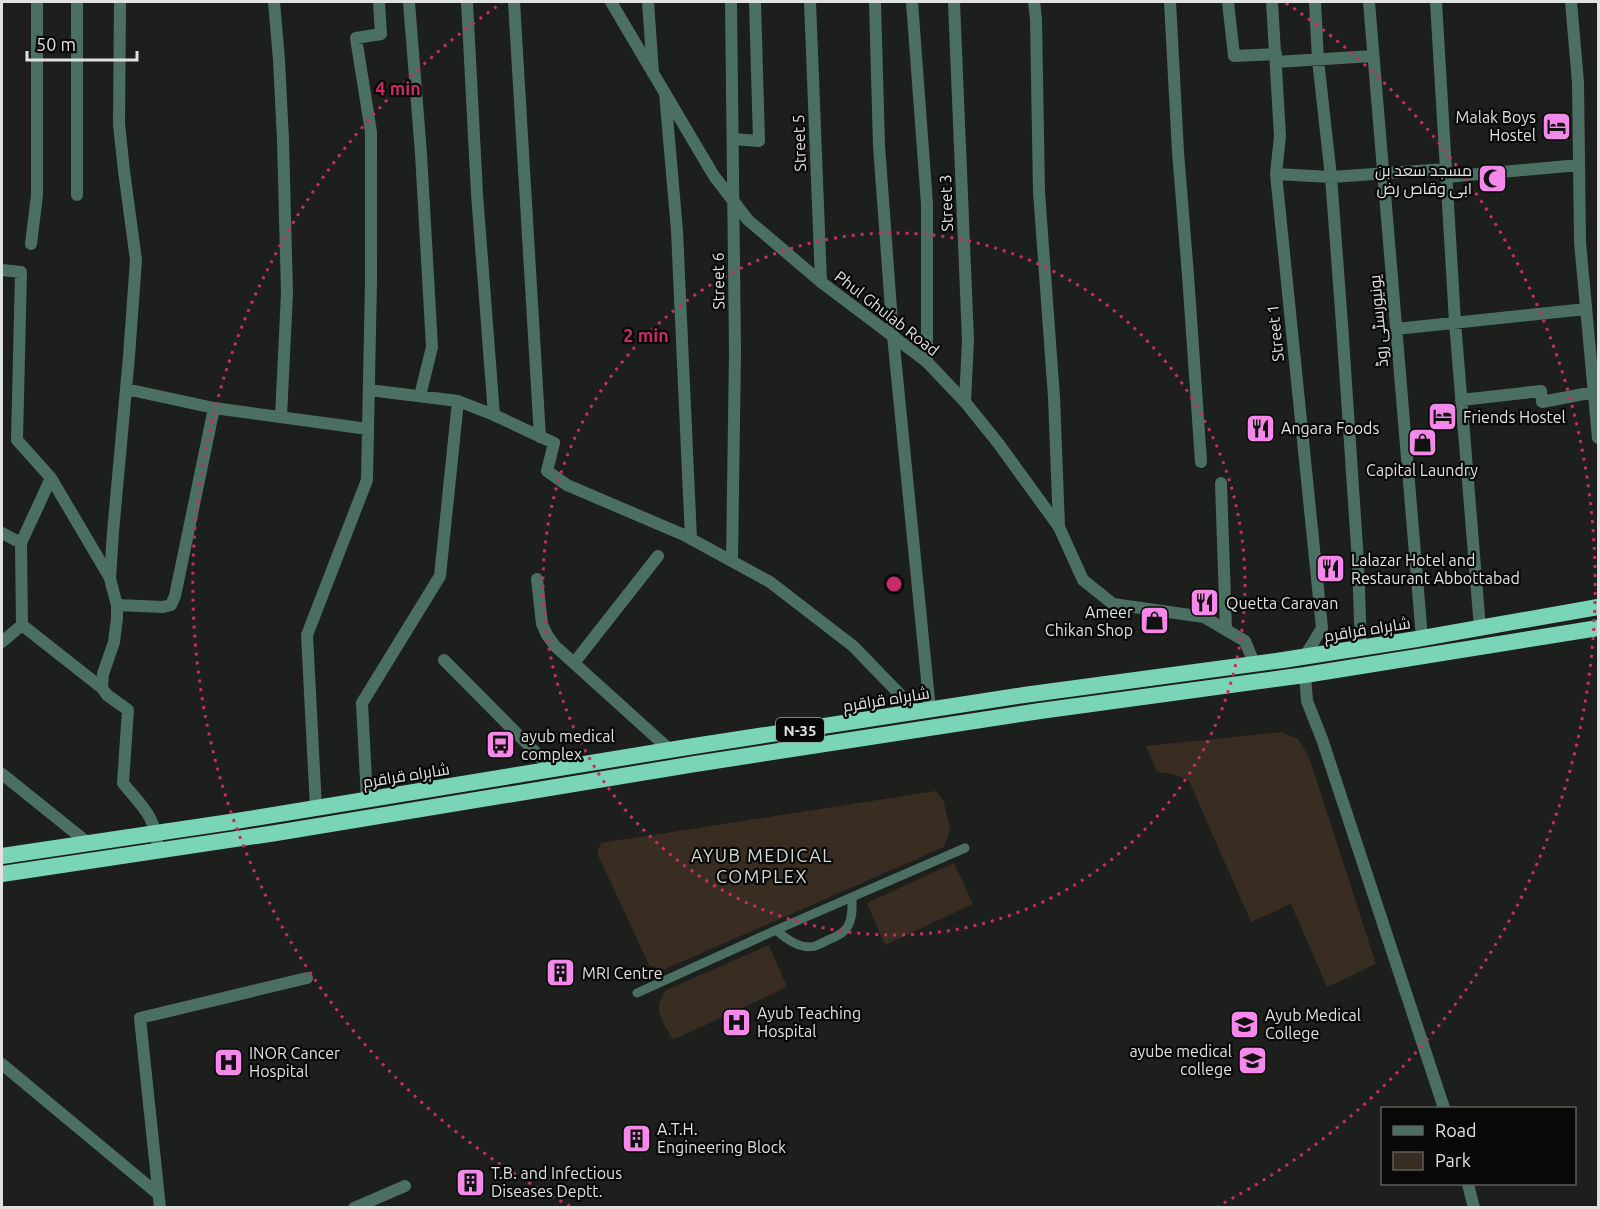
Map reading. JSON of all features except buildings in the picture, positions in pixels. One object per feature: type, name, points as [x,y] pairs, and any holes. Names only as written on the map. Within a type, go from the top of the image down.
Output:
[{"type":"highway","name":"شاہراہ قراقرم","points":[[2,856],[157,834],[1024,695],[1361,648],[1599,607]]},
{"type":"highway","name":"N-35","points":[[2,874],[1025,713],[1305,675],[1599,628]]},
{"type":"street","points":[[31,244],[37,195],[37,2]]},
{"type":"street","points":[[77,2],[77,195]]},
{"type":"street","points":[[110,579],[136,260],[123,171],[119,124],[120,2]]},
{"type":"street","points":[[274,2],[283,140],[287,293],[281,417]]},
{"type":"street","points":[[316,808],[307,635],[367,480],[371,132],[356,38],[381,34],[379,2]]},
{"type":"street","points":[[409,2],[422,165],[432,347],[420,396]]},
{"type":"street","points":[[467,2],[477,194],[494,415]]},
{"type":"street","points":[[514,2],[540,437]]},
{"type":"street","name":"Phul Ghulab Road","points":[[612,2],[714,176],[748,220],[821,282],[927,362],[966,402],[1059,527],[1083,580],[1113,604],[1204,618],[1245,641],[1254,663]]},
{"type":"street","points":[[648,2],[653,73]]},
{"type":"street","name":"Street 6","points":[[731,2],[735,351],[732,561]]},
{"type":"street","points":[[733,139],[759,141],[755,2]]},
{"type":"street","name":"Street 5","points":[[810,2],[821,282]]},
{"type":"street","points":[[875,2],[879,146],[923,711]]},
{"type":"street","points":[[912,2],[927,204],[927,362]]},
{"type":"street","name":"Street 3","points":[[954,2],[968,340],[966,402]]},
{"type":"street","points":[[1034,2],[1039,192],[1054,397],[1059,527]]},
{"type":"street","points":[[1170,2],[1178,152],[1201,462]]},
{"type":"street","points":[[1228,2],[1234,56],[1318,60],[1373,56]]},
{"type":"street","name":"Street 1","points":[[1272,2],[1280,136],[1276,174],[1322,628],[1305,656]]},
{"type":"street","points":[[1315,2],[1318,60],[1331,177],[1356,538],[1361,648]]},
{"type":"street","name":"یونیورسٹی روڈ","points":[[1369,2],[1422,638]]},
{"type":"street","points":[[1436,2],[1455,322],[1480,628]]},
{"type":"street","points":[[1571,2],[1578,82],[1580,242],[1590,312],[1599,438]]},
{"type":"street","points":[[665,93],[677,231],[691,539]]},
{"type":"street","points":[[1276,174],[1331,177],[1579,165]]},
{"type":"street","points":[[2,270],[21,272],[17,440],[51,478],[110,579],[117,604],[114,642],[103,674],[102,688]]},
{"type":"street","points":[[1396,329],[1455,322],[1590,312]]},
{"type":"street","points":[[126,389],[214,408],[368,429]]},
{"type":"street","points":[[369,390],[458,401],[554,443],[547,471],[567,485],[691,539],[770,582],[853,646],[923,711]]},
{"type":"street","points":[[1461,400],[1541,391],[1542,402],[1594,392]]},
{"type":"street","points":[[367,800],[362,703],[440,576],[458,401]]},
{"type":"street","points":[[117,604],[163,607],[171,605],[175,596],[214,408]]},
{"type":"street","points":[[22,625],[21,543],[51,478]]},
{"type":"street","points":[[1221,483],[1226,630]]},
{"type":"street","points":[[2,533],[21,543]]},
{"type":"street","points":[[574,663],[658,556]]},
{"type":"street","points":[[537,579],[542,624],[555,646],[670,750]]},
{"type":"street","points":[[2,642],[22,625]]},
{"type":"street","points":[[22,625],[102,688],[107,696],[128,710],[123,783],[147,812],[157,834],[158,851]]},
{"type":"street","points":[[444,660],[552,770]]},
{"type":"street","points":[[1305,675],[1307,701],[1322,739],[1444,1107]]},
{"type":"street","points":[[2,774],[88,843]]},
{"type":"street","points":[[637,993],[965,848]]},
{"type":"street","points":[[777,930],[785,938],[795,943],[814,947],[841,934],[848,928],[852,916],[852,898]]},
{"type":"street","points":[[160,1208],[140,1018],[307,978]]},
{"type":"street","points":[[2,1064],[158,1194]]},
{"type":"street","points":[[1468,1185],[1474,1208]]},
{"type":"street","points":[[354,1208],[405,1186]]},
{"type":"green space","points":[[1281,732],[1298,739],[1309,757],[1376,964],[1327,987],[1291,904],[1251,922],[1189,781],[1173,774],[1157,772],[1146,746]]},
{"type":"green space","points":[[936,791],[944,802],[950,830],[944,847],[663,970],[649,965],[597,853],[601,843]]},
{"type":"green space","points":[[954,863],[973,904],[885,945],[867,903]]},
{"type":"green space","points":[[769,945],[787,987],[673,1040],[662,1021],[659,1010],[659,1004],[666,990]]},
{"type":"place","name":"Malak Boys Hostel","points":[[1557,126]]},
{"type":"place","name":"مسجد سعد بن ابی وقاص رض","points":[[1493,179]]},
{"type":"place","name":"Friends Hostel","points":[[1442,417]]},
{"type":"place","name":"Angara Foods","points":[[1260,428]]},
{"type":"place","name":"Capital Laundry","points":[[1422,442]]},
{"type":"place","name":"Lalazar Hotel and Restaurant Abbottabad","points":[[1330,569]]},
{"type":"place","name":"Quetta Caravan","points":[[1205,603]]},
{"type":"place","name":"Ameer Chikan Shop","points":[[1154,621]]},
{"type":"place","name":"ayub medical complex","points":[[500,745]]},
{"type":"place","name":"MRI Centre","points":[[561,973]]},
{"type":"place","name":"Ayub Teaching Hospital","points":[[736,1022]]},
{"type":"place","name":"Ayub Medical College","points":[[1244,1024]]},
{"type":"place","name":"ayube medical college","points":[[1253,1060]]},
{"type":"place","name":"INOR Cancer Hospital","points":[[228,1062]]},
{"type":"place","name":"A.T.H. Engineering Block","points":[[636,1138]]},
{"type":"place","name":"T.B. and Infectious Diseases Deptt.","points":[[470,1182]]},
{"type":"district","name":"AYUB MEDICAL COMPLEX","points":[[762,865]]}]
